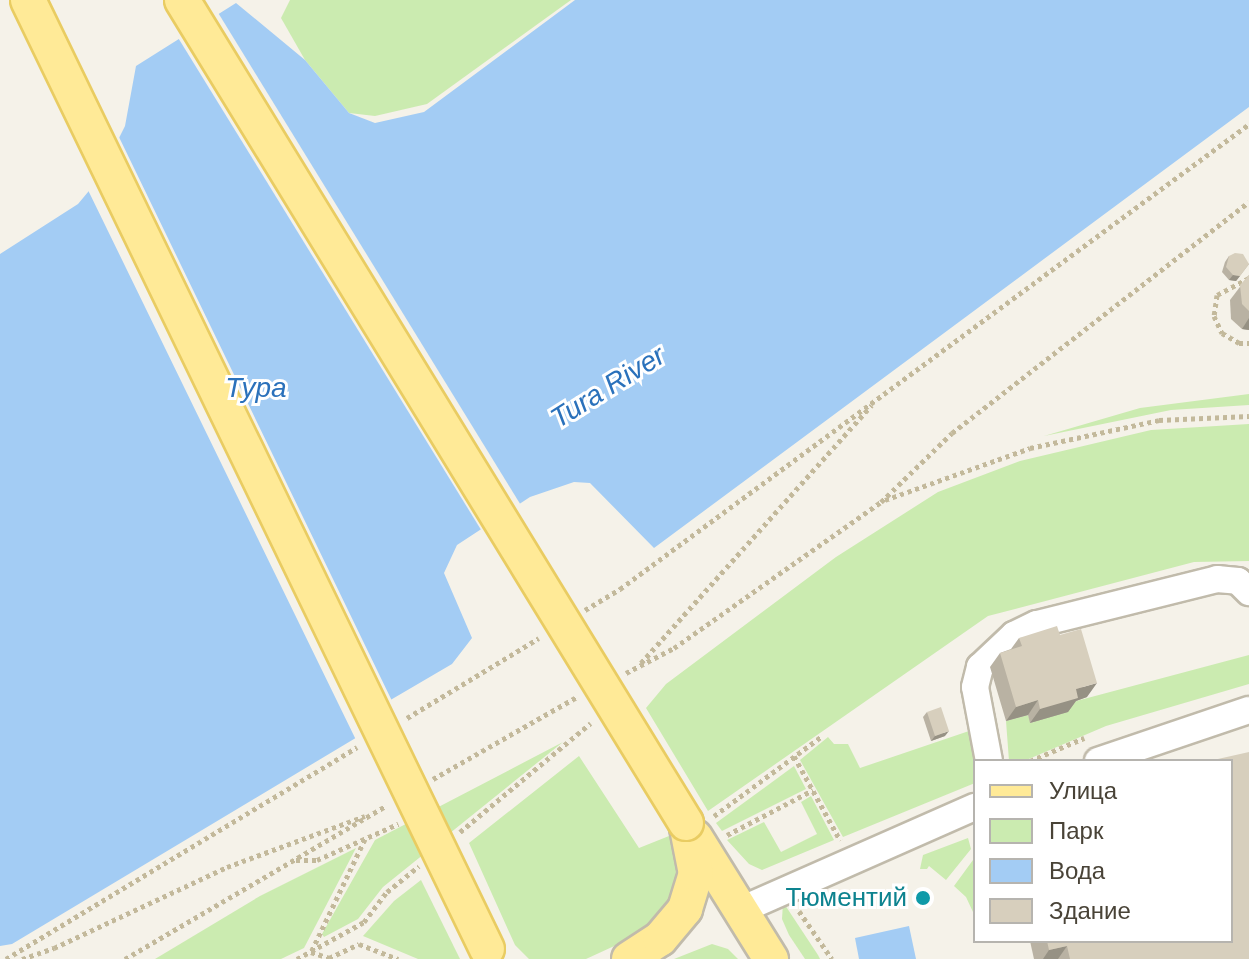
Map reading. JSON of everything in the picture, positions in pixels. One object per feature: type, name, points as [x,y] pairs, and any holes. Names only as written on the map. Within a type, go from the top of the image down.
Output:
[{"type":"main road","points":[[28,0],[489,954]]},
{"type":"main road","points":[[182,0],[700,818],[741,910],[771,959]]},
{"type":"main road","points":[[629,959],[660,939],[685,909],[696,874],[700,818]]},
{"type":"street","points":[[989,759],[975,687],[980,667],[1014,635],[1037,624],[1217,579],[1238,581],[1249,592]]},
{"type":"street","points":[[1104,759],[1249,710]]},
{"type":"street","points":[[741,910],[973,808]]},
{"type":"path","points":[[579,614],[620,589],[1249,124]]},
{"type":"path","points":[[623,674],[674,648],[881,502],[952,433],[1249,202]]},
{"type":"path","points":[[1249,278],[1217,295],[1214,316],[1222,333],[1239,343],[1249,343]]},
{"type":"path","points":[[881,502],[1030,448],[1159,420],[1249,416]]},
{"type":"path","points":[[402,721],[552,630]]},
{"type":"path","points":[[431,779],[584,694]]},
{"type":"path","points":[[733,847],[700,818],[822,736]]},
{"type":"path","points":[[6,959],[361,745]]},
{"type":"path","points":[[794,756],[841,842]]},
{"type":"path","points":[[723,837],[813,790]]},
{"type":"path","points":[[125,959],[391,803]]},
{"type":"path","points":[[22,959],[54,948],[227,867],[378,811]]},
{"type":"path","points":[[295,860],[317,860],[374,835]]},
{"type":"path","points":[[365,839],[317,932],[311,952],[329,958],[359,944],[398,959]]},
{"type":"path","points":[[786,889],[832,959]]},
{"type":"green space","points":[[290,0],[571,0],[427,104],[375,116],[349,113],[305,60],[281,18]]},
{"type":"green space","points":[[1249,394],[1249,405],[1171,410],[1044,436],[1140,408]]},
{"type":"green space","points":[[1249,424],[1249,561],[1194,562],[988,616],[708,811],[646,708],[666,684],[836,557],[938,492],[1020,461],[1151,430]]},
{"type":"green space","points":[[1249,655],[1249,684],[1106,726],[1029,759],[1009,759],[1006,721],[1028,715],[1031,723],[1065,704]]},
{"type":"green space","points":[[969,731],[976,759],[973,759],[973,784],[843,837],[800,760],[828,737],[834,744],[848,744],[860,768]]},
{"type":"green space","points":[[563,742],[383,887],[358,919],[324,937],[322,934],[375,840]]},
{"type":"green space","points":[[579,756],[639,848],[669,836],[678,866],[676,889],[671,903],[645,930],[623,942],[586,959],[529,959],[515,945],[469,843]]},
{"type":"green space","points":[[794,766],[806,789],[722,831],[716,823]]},
{"type":"green space","points":[[811,796],[834,840],[762,870],[749,864],[727,840],[764,822],[781,852],[817,834],[801,802]]},
{"type":"green space","points":[[968,838],[971,849],[946,880],[929,866],[920,869],[923,855]]},
{"type":"green space","points":[[356,848],[304,948],[281,959],[155,959],[260,896]]},
{"type":"green space","points":[[973,860],[973,912],[966,897],[954,886]]},
{"type":"green space","points":[[421,880],[460,959],[418,959],[363,936],[394,901]]},
{"type":"green space","points":[[783,902],[820,959],[805,959],[789,935],[782,919]]},
{"type":"green space","points":[[712,944],[728,949],[738,959],[674,959]]},
{"type":"water","name":"Тура","points":[[575,0],[1249,0],[1249,107],[654,548],[590,483],[574,482],[530,497],[457,545],[444,573],[472,638],[452,664],[370,712],[369,730],[12,944],[0,946],[0,254],[78,204],[98,180],[125,126],[136,66],[236,3],[305,60],[349,113],[375,123],[424,112]]},
{"type":"water","points":[[909,926],[916,959],[859,959],[855,938]]},
{"type":"pier","points":[[217,11],[522,507],[483,533],[177,36]]},
{"type":"pier","points":[[118,135],[393,703],[373,715],[371,734],[357,742],[87,188]]},
{"type":"building","points":[[1243,254],[1249,264],[1240,276],[1233,275],[1226,267],[1229,256]]},
{"type":"building","points":[[1249,275],[1249,311],[1242,304],[1240,285]]},
{"type":"building","points":[[1057,626],[1060,635],[1081,629],[1097,683],[1076,689],[1078,698],[1040,709],[1038,700],[1016,707],[1000,653],[1022,646],[1019,638]]},
{"type":"building","points":[[941,707],[949,731],[935,736],[927,712]]},
{"type":"building","points":[[1249,752],[1249,959],[1070,959],[1067,946],[1049,950],[1047,943],[1233,943],[1233,759],[1218,759]]},
{"type":"place","name":"Тюментий","points":[[923,898]]},
{"type":"water label","name":"Tura River","points":[[608,387]]}]
